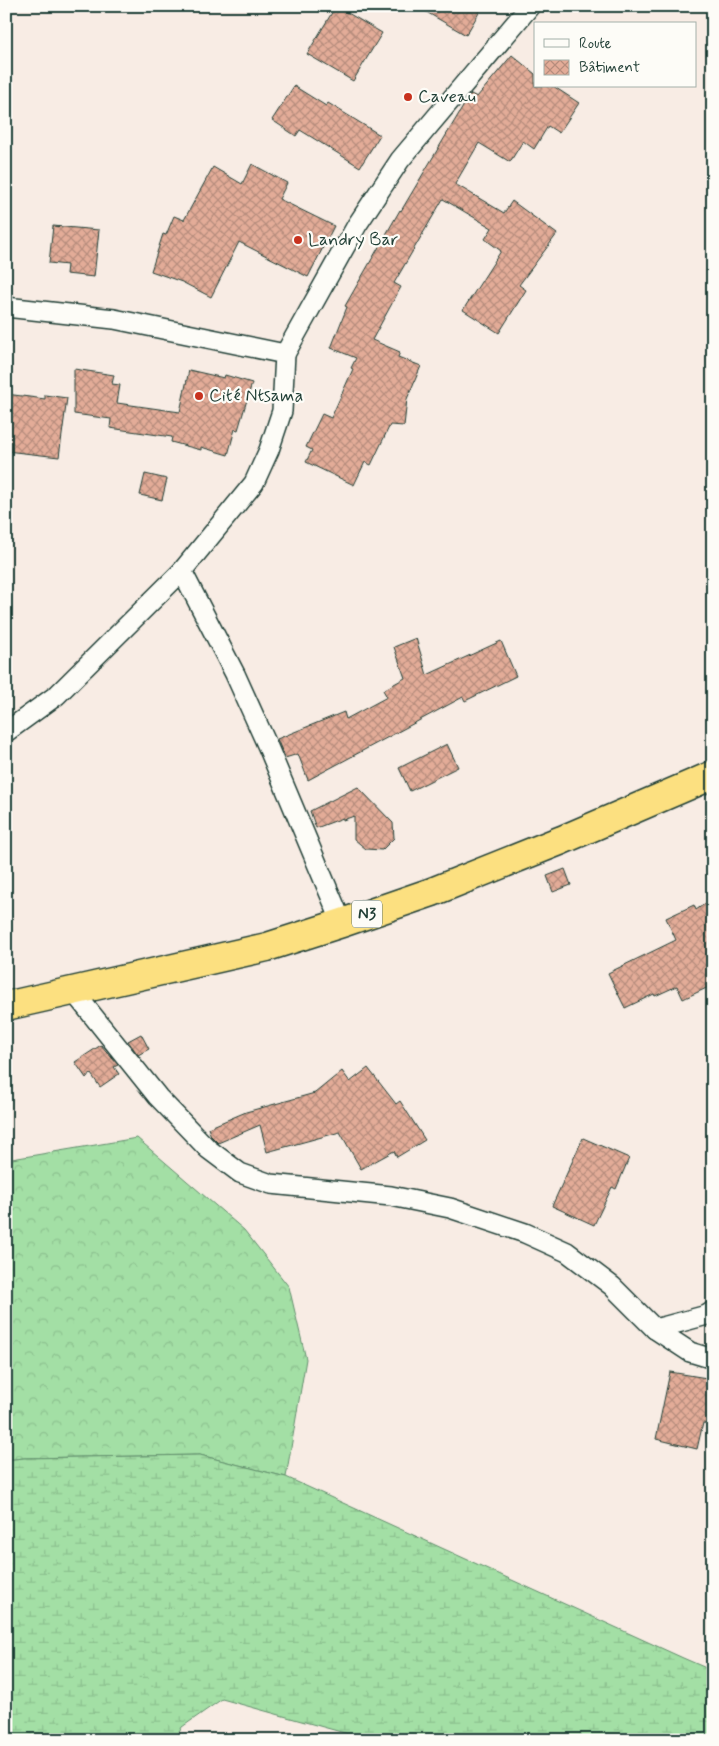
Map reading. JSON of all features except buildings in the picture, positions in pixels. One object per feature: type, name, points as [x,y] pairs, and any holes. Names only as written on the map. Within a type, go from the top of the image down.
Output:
[{"type":"highway","name":"N3","points":[[6,1006],[267,947],[342,923],[432,892],[562,840],[713,775]]},
{"type":"street","points":[[6,732],[58,695],[182,571],[254,483],[269,450],[282,411],[285,354],[356,225],[400,160],[530,6]]},
{"type":"street","points":[[6,307],[114,319],[285,354]]},
{"type":"street","points":[[182,571],[238,682],[342,923]]},
{"type":"street","points":[[73,992],[158,1097],[208,1149],[240,1173],[270,1184],[391,1196],[450,1208],[525,1233],[567,1252],[612,1286],[655,1329],[690,1352],[713,1359]]},
{"type":"street","points":[[655,1329],[707,1315],[713,1311]]},
{"type":"green space","points":[[137,1138],[244,1230],[289,1287],[306,1359],[286,1477],[200,1455],[24,1458],[6,1460],[6,1160]]},
{"type":"green space","points":[[200,1455],[286,1477],[713,1671],[713,1740],[370,1740],[222,1699],[182,1727],[175,1740],[6,1740],[6,1460],[24,1458]]},
{"type":"place","name":"Caveau","points":[[408,97]]},
{"type":"place","name":"Landry Bar","points":[[298,240]]},
{"type":"place","name":"Cité Ntsama","points":[[199,396]]}]
